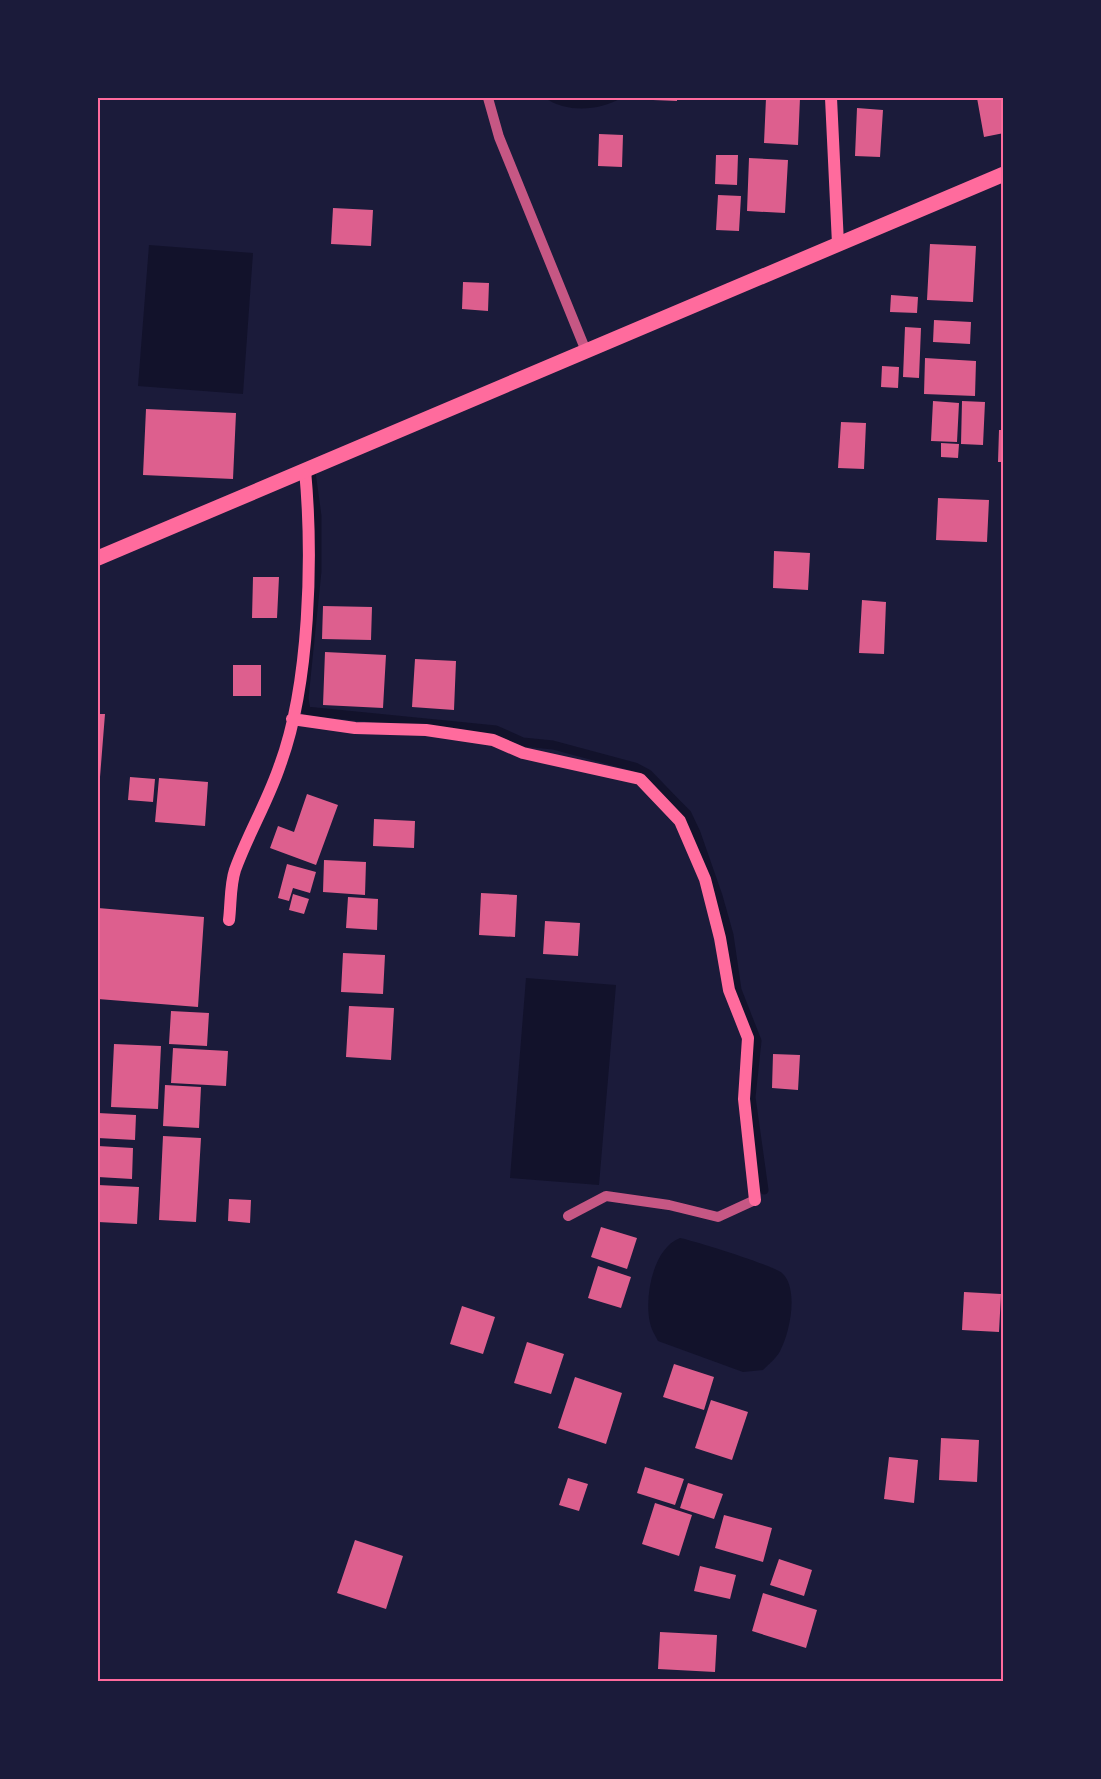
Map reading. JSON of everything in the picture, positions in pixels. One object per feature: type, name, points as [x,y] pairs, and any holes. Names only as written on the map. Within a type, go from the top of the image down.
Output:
[{"type":"main road","points":[[831,98],[838,244]]},
{"type":"main road","points":[[98,558],[1004,174]]},
{"type":"main road","points":[[230,920],[234,872],[281,764],[292,719],[303,643],[309,560],[310,522],[305,470]]},
{"type":"main road","points":[[292,719],[355,728],[426,730],[493,740],[523,753],[640,779],[681,821],[705,879],[720,938],[729,990],[748,1038],[744,1098],[755,1200]]},
{"type":"street","points":[[488,98],[499,137],[586,351]]},
{"type":"street","points":[[568,1216],[606,1196],[669,1204],[718,1217],[755,1200]]},
{"type":"shaded area","points":[[545,98],[621,98],[603,106],[573,108]]},
{"type":"shaded area","points":[[149,245],[253,253],[243,394],[138,386]]},
{"type":"shaded area","points":[[526,978],[616,985],[599,1185],[510,1178]]},
{"type":"shaded area","points":[[680,1238],[775,1269],[787,1280],[792,1299],[790,1321],[780,1352],[763,1370],[743,1372],[658,1341],[652,1330],[648,1312],[650,1287],[657,1262],[663,1252],[671,1243]]},
{"type":"building","points":[[653,98],[677,98],[677,101],[653,100]]},
{"type":"building","points":[[766,98],[800,98],[798,145],[764,143]]},
{"type":"building","points":[[977,98],[1004,98],[1004,133],[984,137]]},
{"type":"building","points":[[857,108],[883,110],[880,157],[855,156]]},
{"type":"building","points":[[599,134],[623,135],[622,167],[598,166]]},
{"type":"building","points":[[716,155],[738,155],[737,185],[715,184]]},
{"type":"building","points":[[749,158],[788,160],[785,213],[747,211]]},
{"type":"building","points":[[718,195],[741,196],[739,231],[716,230]]},
{"type":"building","points":[[333,208],[373,210],[371,246],[331,244]]},
{"type":"building","points":[[930,244],[976,246],[973,302],[927,300]]},
{"type":"building","points":[[463,282],[489,283],[488,311],[462,309]]},
{"type":"building","points":[[891,295],[918,297],[917,313],[890,312]]},
{"type":"building","points":[[934,320],[971,322],[970,344],[933,342]]},
{"type":"building","points":[[905,327],[921,328],[919,378],[903,377]]},
{"type":"building","points":[[925,358],[976,361],[975,396],[924,394]]},
{"type":"building","points":[[882,366],[899,367],[898,388],[881,387]]},
{"type":"building","points":[[933,401],[959,403],[957,442],[931,441]]},
{"type":"building","points":[[962,401],[985,402],[983,445],[961,444]]},
{"type":"building","points":[[146,409],[236,413],[233,479],[143,475]]},
{"type":"building","points":[[841,422],[866,423],[864,469],[838,468]]},
{"type":"building","points":[[999,430],[1004,430],[1004,462],[998,462]]},
{"type":"building","points":[[941,443],[959,444],[958,458],[941,457]]},
{"type":"building","points":[[938,498],[989,500],[987,542],[936,540]]},
{"type":"building","points":[[774,551],[810,553],[808,590],[773,588]]},
{"type":"building","points":[[253,577],[279,577],[277,618],[252,618]]},
{"type":"building","points":[[862,600],[886,602],[884,654],[859,653]]},
{"type":"building","points":[[323,606],[372,607],[371,640],[322,639]]},
{"type":"building","points":[[325,652],[386,655],[383,708],[323,705]]},
{"type":"building","points":[[415,659],[456,661],[454,710],[412,707]]},
{"type":"building","points":[[233,665],[261,665],[261,696],[233,696]]},
{"type":"building","points":[[98,714],[105,714],[100,777],[98,777]]},
{"type":"building","points":[[130,777],[155,779],[153,802],[128,800]]},
{"type":"building","points":[[159,778],[208,782],[205,826],[155,822]]},
{"type":"building","points":[[307,794],[338,805],[316,865],[270,848],[278,826],[294,832]]},
{"type":"building","points":[[374,819],[415,821],[414,848],[373,846]]},
{"type":"building","points":[[324,860],[366,862],[365,895],[323,892]]},
{"type":"building","points":[[287,864],[316,872],[310,893],[293,888],[289,901],[278,898]]},
{"type":"building","points":[[481,893],[517,895],[515,937],[479,935]]},
{"type":"building","points":[[293,894],[309,899],[304,914],[289,910]]},
{"type":"building","points":[[348,897],[378,899],[377,930],[346,928]]},
{"type":"building","points":[[98,908],[204,917],[198,1007],[98,999]]},
{"type":"building","points":[[545,921],[580,923],[578,956],[543,954]]},
{"type":"building","points":[[343,953],[385,955],[383,994],[341,992]]},
{"type":"building","points":[[349,1006],[394,1008],[391,1060],[346,1057]]},
{"type":"building","points":[[171,1011],[209,1013],[207,1046],[169,1044]]},
{"type":"building","points":[[114,1044],[161,1046],[158,1109],[111,1107]]},
{"type":"building","points":[[173,1048],[228,1051],[226,1086],[171,1083]]},
{"type":"building","points":[[773,1054],[800,1055],[798,1090],[772,1088]]},
{"type":"building","points":[[165,1085],[201,1087],[199,1128],[163,1126]]},
{"type":"building","points":[[98,1113],[136,1115],[135,1140],[98,1138]]},
{"type":"building","points":[[163,1136],[201,1138],[196,1222],[159,1220]]},
{"type":"building","points":[[98,1146],[133,1148],[132,1179],[98,1177]]},
{"type":"building","points":[[98,1185],[139,1187],[137,1224],[98,1222]]},
{"type":"building","points":[[229,1199],[251,1200],[250,1223],[228,1221]]},
{"type":"building","points":[[601,1227],[637,1238],[627,1269],[591,1257]]},
{"type":"building","points":[[598,1266],[631,1277],[621,1308],[588,1298]]},
{"type":"building","points":[[964,1292],[1001,1294],[999,1332],[962,1330]]},
{"type":"building","points":[[462,1306],[495,1317],[483,1354],[450,1344]]},
{"type":"building","points":[[527,1342],[564,1354],[551,1394],[514,1383]]},
{"type":"building","points":[[674,1364],[714,1377],[704,1410],[663,1397]]},
{"type":"building","points":[[575,1377],[622,1393],[606,1444],[558,1428]]},
{"type":"building","points":[[711,1400],[748,1412],[732,1460],[695,1448]]},
{"type":"building","points":[[941,1438],[979,1440],[977,1482],[939,1480]]},
{"type":"building","points":[[889,1457],[918,1460],[914,1503],[884,1499]]},
{"type":"building","points":[[645,1467],[684,1479],[675,1505],[637,1493]]},
{"type":"building","points":[[568,1478],[588,1484],[579,1511],[559,1505]]},
{"type":"building","points":[[688,1483],[723,1494],[714,1519],[680,1508]]},
{"type":"building","points":[[655,1503],[692,1515],[679,1556],[642,1544]]},
{"type":"building","points":[[724,1515],[772,1528],[763,1562],[715,1548]]},
{"type":"building","points":[[355,1540],[403,1556],[386,1609],[337,1593]]},
{"type":"building","points":[[779,1559],[812,1570],[804,1596],[770,1585]]},
{"type":"building","points":[[700,1566],[736,1575],[730,1599],[694,1591]]},
{"type":"building","points":[[763,1593],[817,1610],[806,1648],[752,1631]]},
{"type":"building","points":[[660,1632],[717,1635],[715,1672],[658,1669]]},
{"type":"waterway","points":[[311,472],[317,516],[317,571],[304,698],[306,711],[496,730],[523,742],[553,745],[635,767],[648,774],[687,814],[718,896],[729,935],[737,990],[757,1041],[751,1097],[764,1190]]}]
